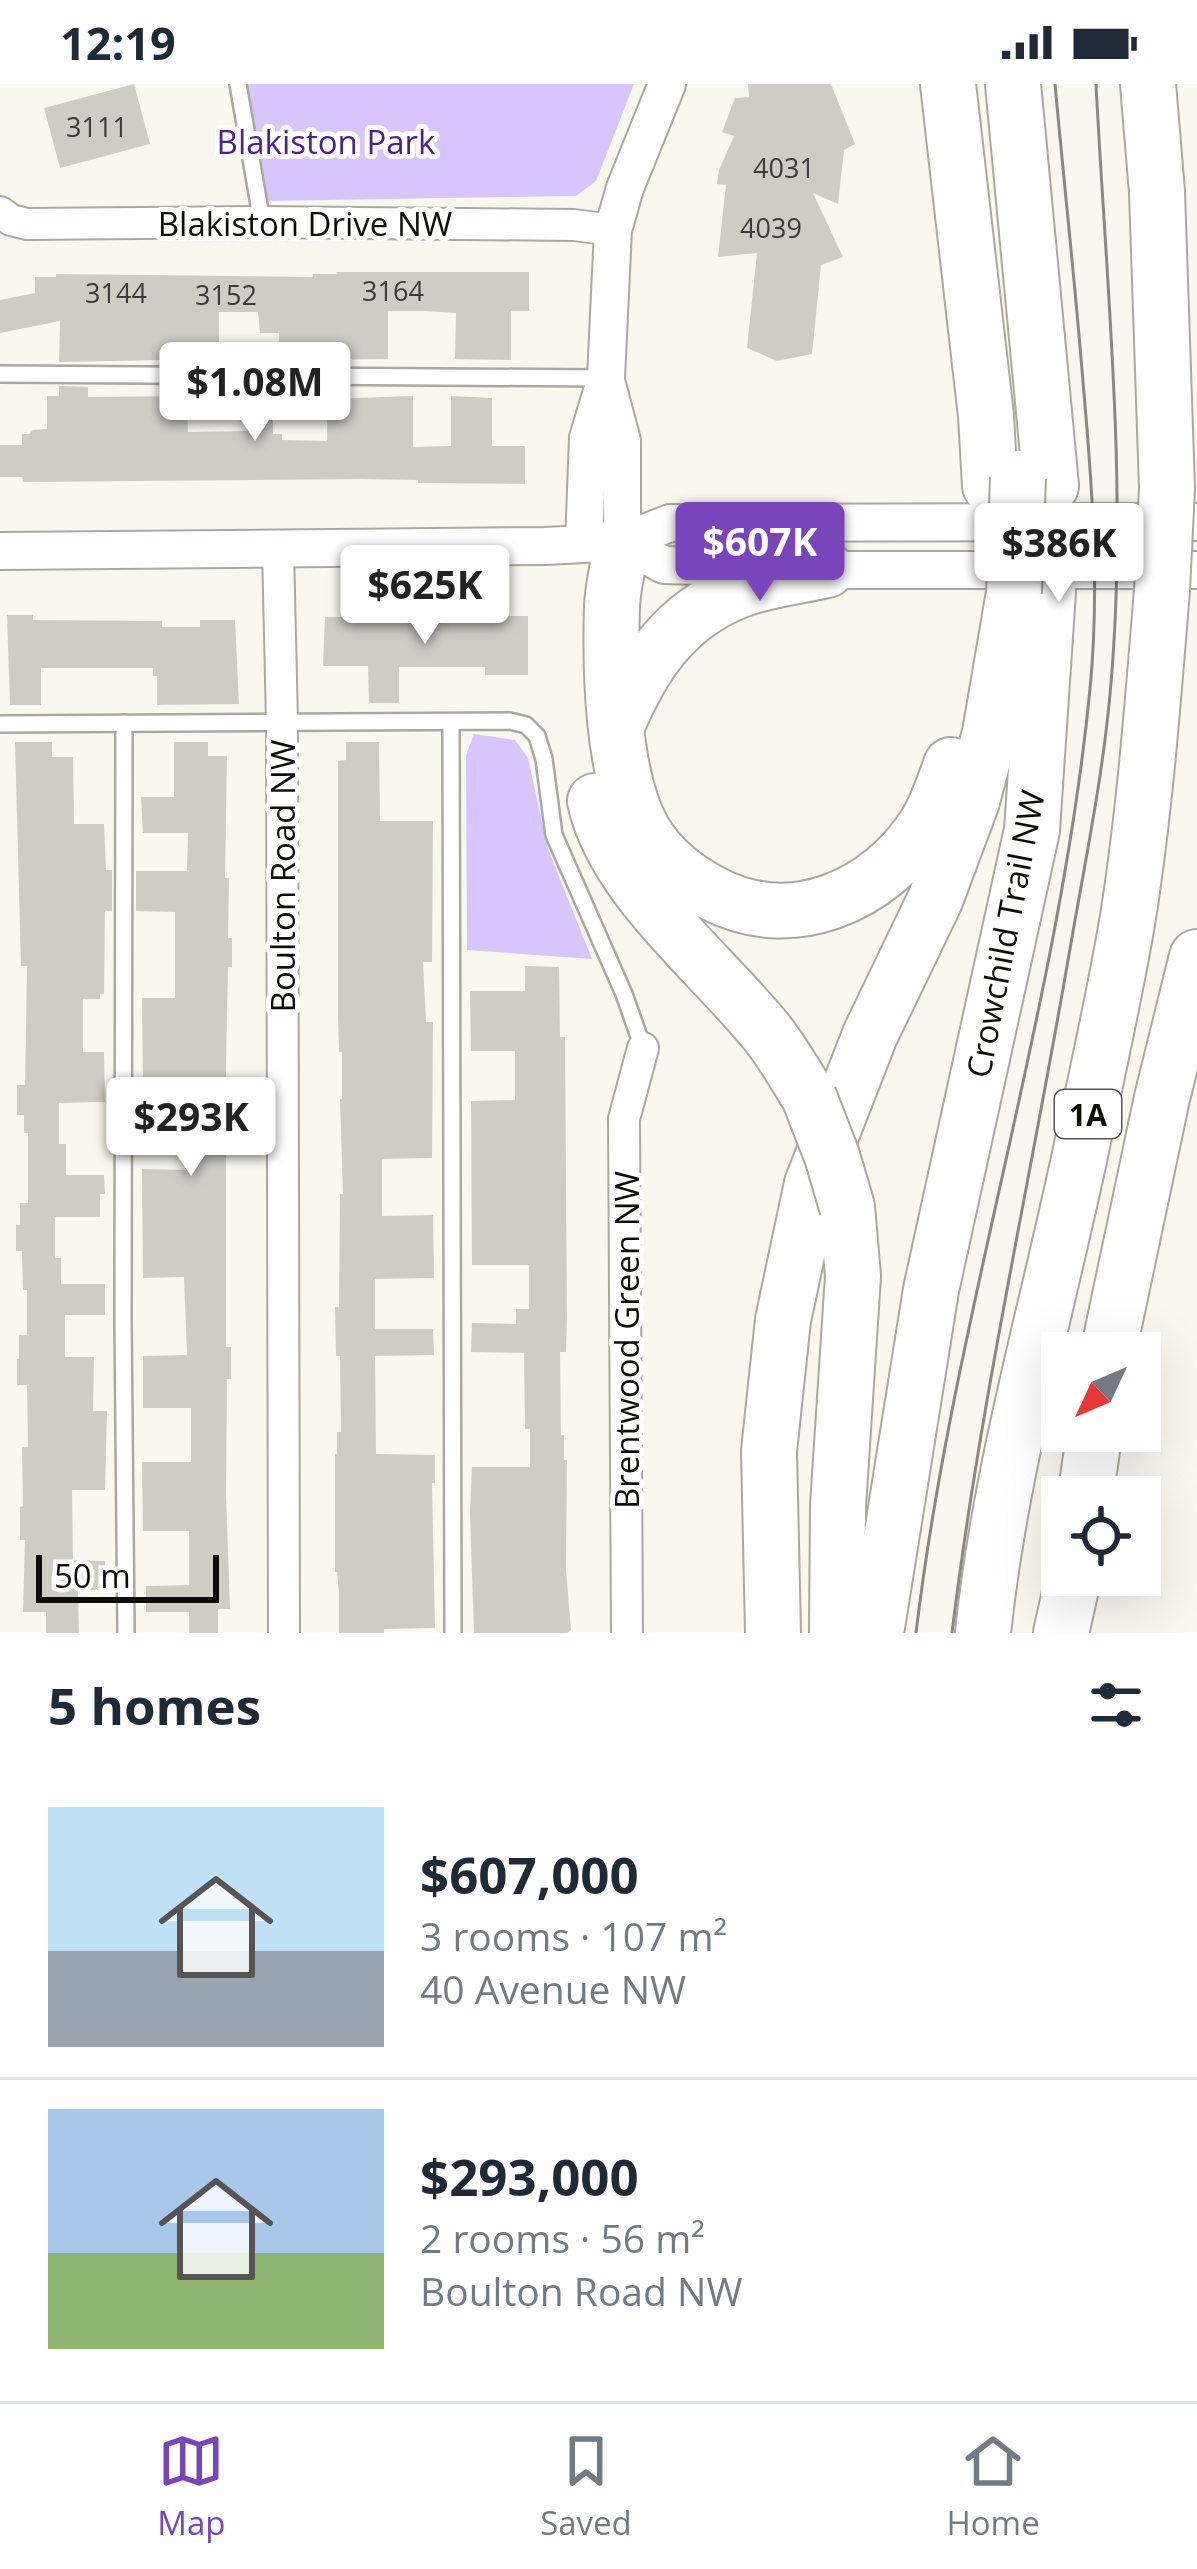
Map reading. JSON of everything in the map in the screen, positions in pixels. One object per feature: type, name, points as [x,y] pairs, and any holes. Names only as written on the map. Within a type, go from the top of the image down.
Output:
[{"type":"highway","points":[[948,84],[986,416],[1020,483]]},
{"type":"highway","name":"Crowchild Trail NW","points":[[876,1633],[931,1290],[1031,830],[1017,593],[1020,483],[1041,379],[1012,84]]},
{"type":"highway","name":"1A","points":[[983,1633],[1015,1429],[1080,1155],[1127,920],[1180,580],[1182,505],[1148,84]]},
{"type":"highway","points":[[603,543],[612,602],[617,725],[623,771],[637,816],[654,846],[677,871],[706,890],[750,908],[781,911],[828,904],[863,887],[913,842],[937,803],[968,716],[982,648],[1017,593]]},
{"type":"highway","points":[[603,543],[576,604],[585,759],[599,819],[625,872],[769,1035],[809,1097],[847,1207],[853,1276],[838,1506],[837,1633]]},
{"type":"highway","points":[[617,725],[650,659],[681,625],[735,592],[827,570]]},
{"type":"highway","points":[[772,1633],[769,1451],[783,1320],[812,1184],[870,1035],[935,900],[972,801],[1017,593]]},
{"type":"highway","points":[[1112,1332],[1197,957]]},
{"type":"street","points":[[603,543],[588,438],[606,378],[613,230],[667,84]]},
{"type":"street","name":"Blakiston Drive NW","points":[[0,212],[27,224],[574,225],[613,230]]},
{"type":"street","points":[[0,551],[545,546],[603,543],[670,523],[1182,505]]},
{"type":"street","points":[[603,543],[664,565],[1180,580]]},
{"type":"street","name":"Boulton Road NW","points":[[278,550],[284,1633]]},
{"type":"street","name":"Brentwood Green NW","points":[[627,1633],[625,1119],[643,1048]]},
{"type":"lane","points":[[238,84],[262,222]]},
{"type":"lane","points":[[0,374],[606,378]]},
{"type":"lane","points":[[0,724],[510,721],[526,725],[537,736],[544,759],[554,835],[643,1048]]},
{"type":"lane","points":[[451,722],[453,1633]]},
{"type":"lane","points":[[124,723],[126,1633]]},
{"type":"green space","name":"Blakiston Park","points":[[246,84],[634,84],[596,181],[576,196],[267,201]]},
{"type":"green space","points":[[474,734],[515,740],[528,758],[548,849],[592,959],[467,950],[466,755]]},
{"type":"building","points":[[134,84],[150,144],[60,168],[44,108]]},
{"type":"building","points":[[748,84],[831,84],[855,144],[844,150],[838,204],[813,193],[843,257],[821,265],[812,354],[777,361],[747,348],[757,253],[718,257],[726,185],[717,184],[734,136],[722,132],[735,98],[749,97]]},
{"type":"building","points":[[336,272],[529,272],[529,311],[511,311],[511,360],[455,359],[456,313],[425,311],[388,311],[388,359],[279,360],[279,333],[260,333],[258,312],[219,312],[219,359],[59,362],[60,321],[0,333],[0,300],[35,293],[35,277],[313,277]]},
{"type":"building","points":[[59,386],[88,387],[88,397],[187,396],[188,432],[247,431],[247,396],[273,396],[273,434],[282,434],[282,440],[327,441],[327,399],[413,396],[413,447],[451,446],[451,396],[492,398],[492,446],[525,446],[525,484],[361,479],[23,482],[22,477],[0,477],[0,445],[22,445],[22,434],[47,429],[47,396],[59,396]]},
{"type":"building","points":[[7,615],[33,615],[33,620],[162,621],[162,627],[200,627],[200,620],[235,620],[239,704],[157,705],[153,668],[41,668],[41,705],[10,705]]},
{"type":"building","points":[[528,616],[528,675],[485,675],[485,667],[399,667],[399,703],[369,703],[368,666],[323,666],[325,617]]},
{"type":"building","points":[[15,742],[52,742],[52,757],[73,757],[74,824],[104,824],[106,870],[112,870],[112,911],[105,911],[104,994],[100,999],[83,999],[83,1052],[104,1052],[105,1102],[59,1103],[59,1144],[66,1144],[66,1175],[104,1175],[105,1194],[100,1194],[100,1217],[55,1217],[55,1258],[61,1258],[61,1284],[105,1284],[105,1315],[65,1315],[65,1357],[94,1357],[93,1411],[107,1411],[105,1490],[72,1490],[73,1560],[105,1561],[105,1590],[78,1590],[79,1633],[46,1633],[46,1612],[23,1612],[25,1540],[20,1540],[20,1507],[22,1447],[28,1447],[27,1385],[17,1385],[17,1359],[19,1335],[27,1335],[27,1290],[23,1290],[22,1251],[16,1251],[16,1225],[20,1225],[20,1203],[28,1203],[28,1133],[24,1133],[24,1115],[17,1115],[17,1085],[25,1085],[27,966],[21,966]]},
{"type":"building","points":[[174,742],[208,742],[208,756],[227,756],[225,878],[229,878],[228,938],[232,938],[226,1066],[230,1609],[218,1609],[218,1633],[189,1633],[189,1612],[146,1612],[146,1586],[189,1585],[189,1531],[143,1531],[142,1462],[191,1462],[191,1408],[143,1408],[143,1356],[187,1355],[184,1277],[143,1278],[142,1169],[192,1170],[192,1115],[140,1114],[142,998],[175,998],[175,912],[136,911],[136,871],[187,871],[188,833],[143,833],[141,797],[174,797]]},
{"type":"building","points":[[346,742],[379,742],[380,821],[433,821],[432,962],[423,962],[426,1022],[433,1022],[432,1158],[382,1159],[382,1216],[433,1215],[434,1278],[375,1279],[375,1329],[433,1329],[434,1355],[375,1356],[376,1454],[435,1455],[435,1628],[384,1629],[384,1633],[339,1633],[335,1572],[335,1454],[337,1432],[341,1432],[335,1307],[339,1307],[343,1194],[338,761],[346,760]]},
{"type":"building","points":[[525,966],[559,967],[560,1037],[565,1037],[567,1317],[566,1352],[560,1352],[571,1630],[474,1633],[472,1467],[530,1467],[530,1429],[525,1429],[524,1353],[471,1352],[472,1323],[516,1324],[516,1309],[529,1309],[529,1265],[472,1265],[471,1101],[515,1100],[515,1051],[471,1051],[470,991],[525,991]]},
{"type":"tram line","points":[[916,1633],[955,1396],[1055,926],[1090,689],[1095,574],[1092,497],[1055,84]]},
{"type":"tram line","points":[[952,1633],[992,1374],[1094,813],[1111,683],[1116,458],[1096,84]]}]
